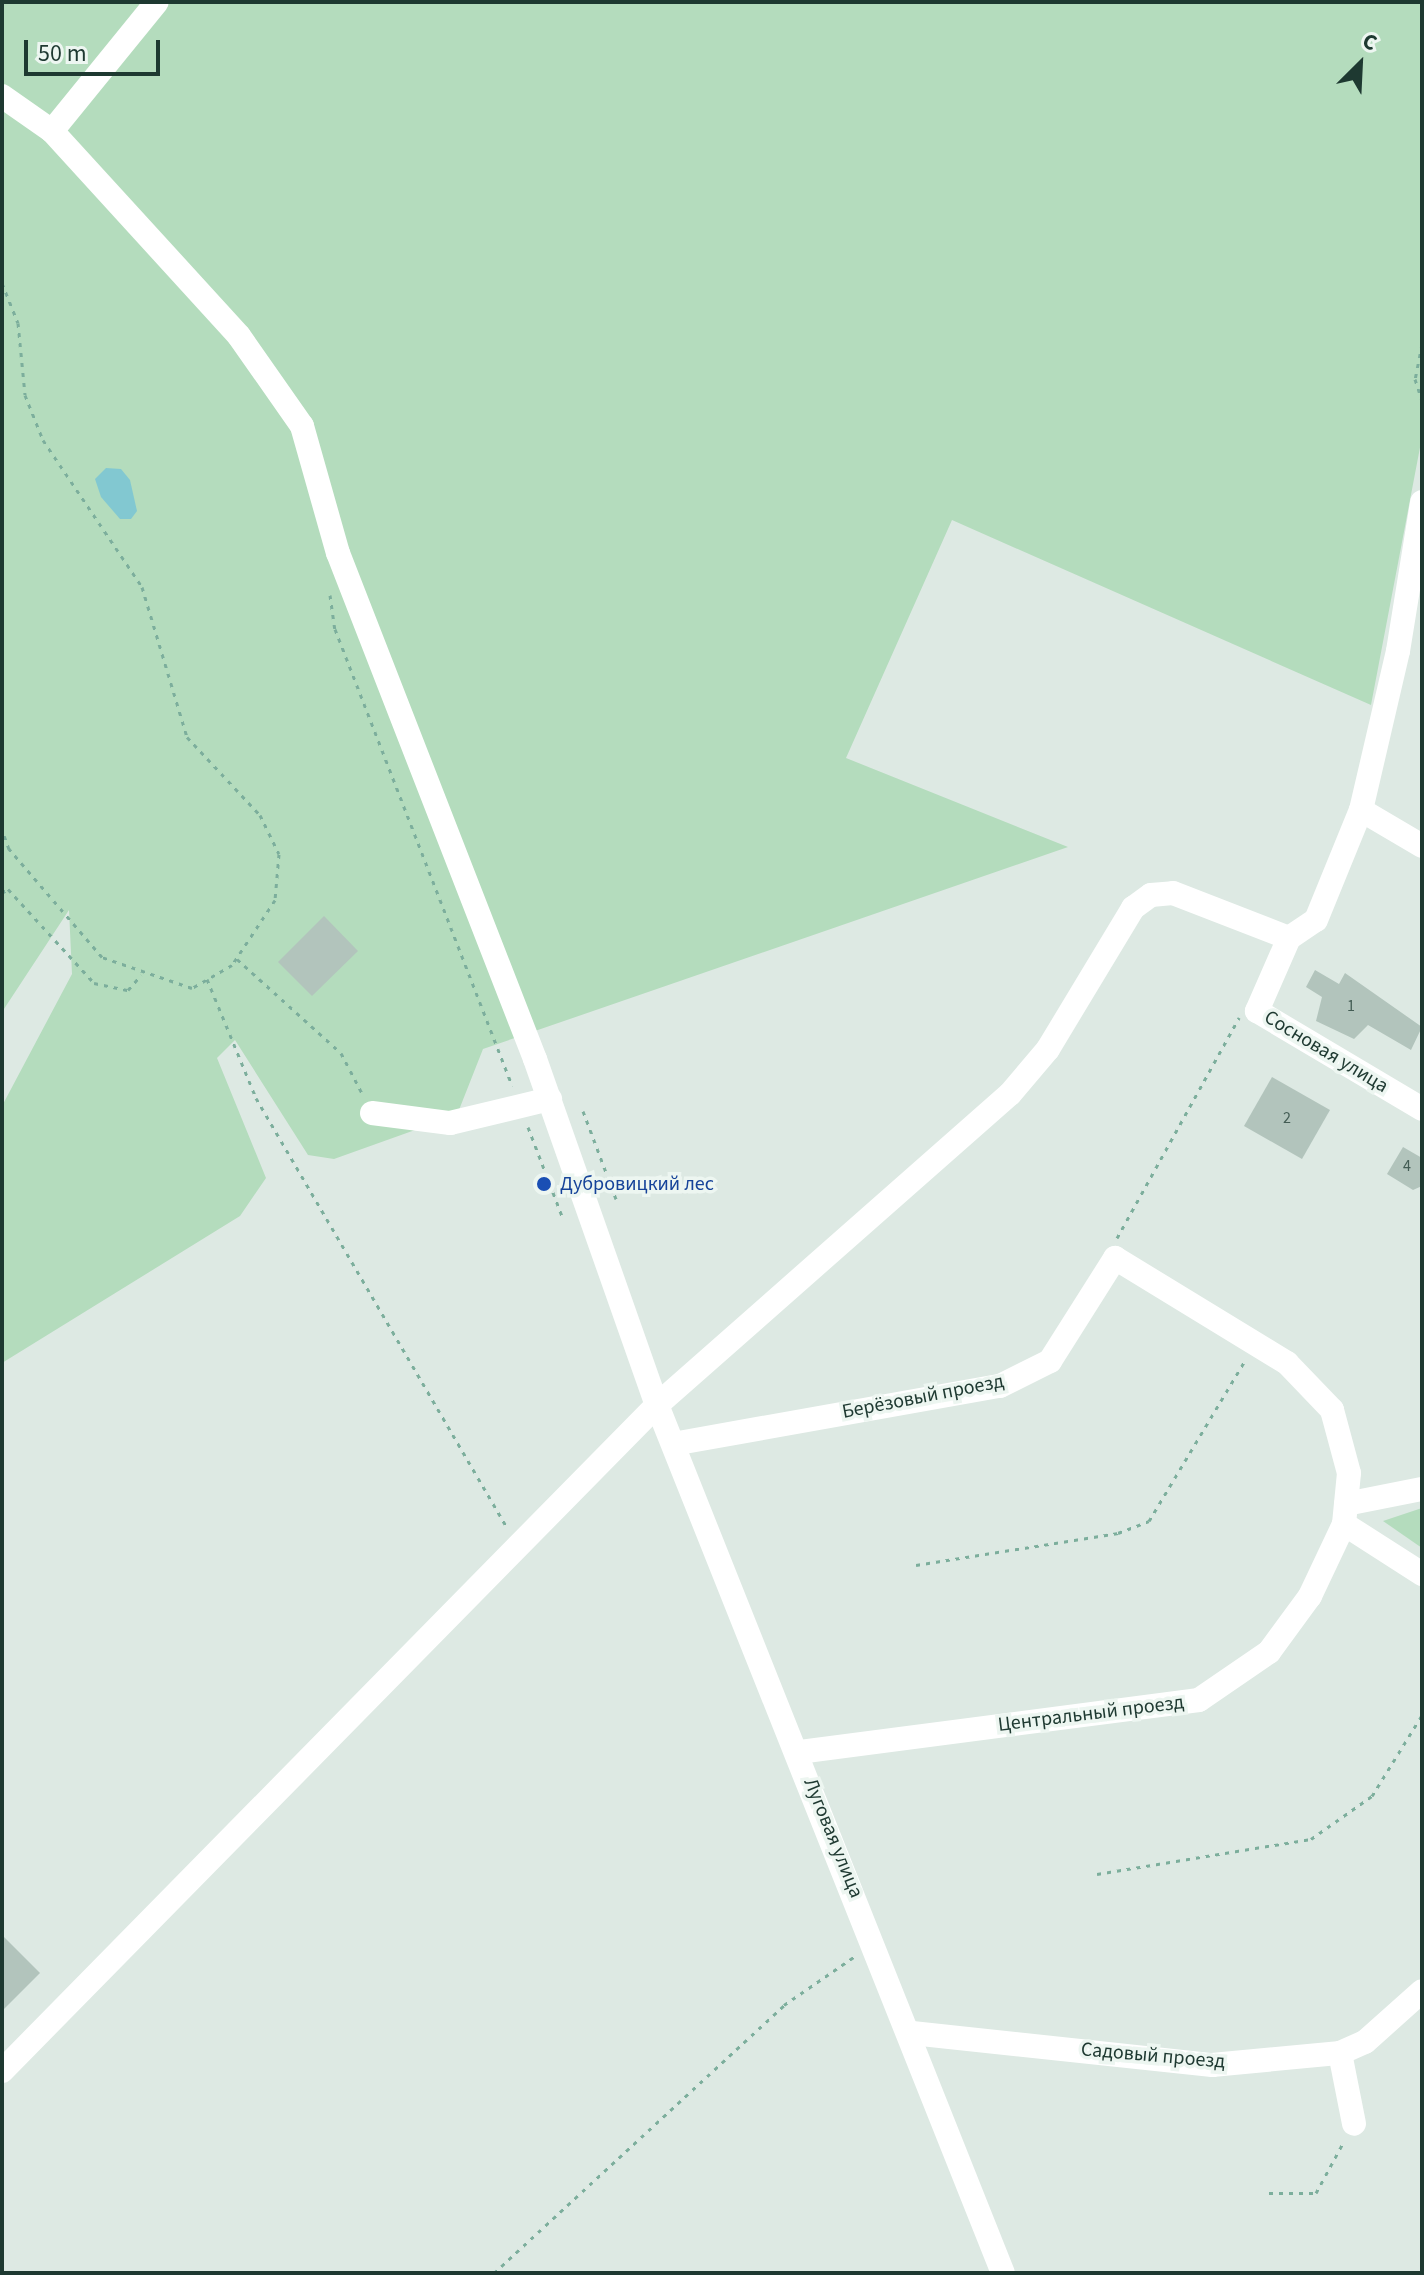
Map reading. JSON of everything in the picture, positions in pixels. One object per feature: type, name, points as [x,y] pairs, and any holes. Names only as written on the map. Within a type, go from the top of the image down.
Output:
[{"type":"street","points":[[52,131],[157,2]]},
{"type":"street","name":"Луговая улица","points":[[2,96],[52,131],[239,336],[302,426],[338,553],[550,1099],[657,1405],[914,2038],[1003,2273]]},
{"type":"street","points":[[2,2071],[657,1405],[1010,1094],[1048,1049],[1133,908],[1151,895],[1173,893],[1289,938],[1316,920],[1361,810],[1398,651],[1422,502]]},
{"type":"street","points":[[1398,651],[1422,639]]},
{"type":"street","points":[[1361,810],[1422,846]]},
{"type":"street","name":"Сосновая улица","points":[[1289,938],[1257,1011],[1422,1109]]},
{"type":"street","points":[[372,1113],[450,1123],[550,1099]]},
{"type":"street","name":"Центральный проезд","points":[[798,1752],[1199,1700],[1269,1652],[1310,1596],[1345,1514],[1349,1473],[1332,1410],[1287,1363],[1115,1258]]},
{"type":"street","name":"Берёзовый проезд","points":[[673,1444],[1000,1386],[1050,1361],[1115,1258]]},
{"type":"street","points":[[1345,1514],[1422,1489]]},
{"type":"street","points":[[1345,1514],[1422,1574]]},
{"type":"street","name":"Садовый проезд","points":[[914,2038],[1212,2065],[1340,2053],[1365,2042],[1422,1991]]},
{"type":"street","points":[[914,2038],[959,2054]]},
{"type":"street","points":[[1340,2053],[1354,2124]]},
{"type":"path","points":[[2,283],[18,323],[25,395],[43,440],[142,587],[187,737],[260,815],[279,854],[275,900],[236,958],[192,988],[142,975],[79,936],[2,830]]},
{"type":"path","points":[[1422,344],[1415,379],[1422,401]]},
{"type":"path","points":[[329,588],[335,629],[562,1216]]},
{"type":"path","points":[[4,890],[94,983],[128,990],[142,975]]},
{"type":"path","points":[[236,958],[341,1053],[372,1113]]},
{"type":"path","points":[[207,979],[256,1098],[518,1547]]},
{"type":"path","points":[[1115,1258],[1117,1233],[1241,1015],[1257,1011]]},
{"type":"path","points":[[583,1111],[616,1199]]},
{"type":"path","points":[[916,1565],[1118,1533],[1149,1521],[1254,1344]]},
{"type":"path","points":[[1097,1874],[1311,1839],[1372,1796],[1422,1715]]},
{"type":"path","points":[[494,2273],[784,2005],[854,1956],[880,1953]]},
{"type":"path","points":[[1269,2193],[1316,2193],[1354,2124]]},
{"type":"green space","points":[[2,2],[1422,2],[1422,437],[1371,705],[952,520],[846,758],[1068,847],[483,1049],[457,1115],[334,1159],[308,1155],[235,1040],[217,1058],[266,1178],[240,1216],[2,1363],[2,1106],[72,974],[69,910],[2,1012]]},
{"type":"green space","points":[[1422,1508],[1422,1548],[1383,1521]]},
{"type":"water","points":[[106,468],[121,469],[130,480],[137,511],[131,519],[120,519],[101,497],[95,479]]},
{"type":"building","points":[[324,916],[358,951],[312,996],[278,962]]},
{"type":"building","points":[[1315,970],[1339,984],[1345,973],[1422,1027],[1411,1050],[1368,1025],[1354,1039],[1316,1021],[1322,997],[1306,987]]},
{"type":"building","points":[[1272,1077],[1330,1110],[1302,1159],[1244,1126]]},
{"type":"building","points":[[1403,1147],[1422,1158],[1422,1186],[1413,1190],[1387,1174]]},
{"type":"building","points":[[2,1935],[40,1973],[2,2011]]},
{"type":"place","name":"Дубровицкий лес","points":[[544,1184]]}]
